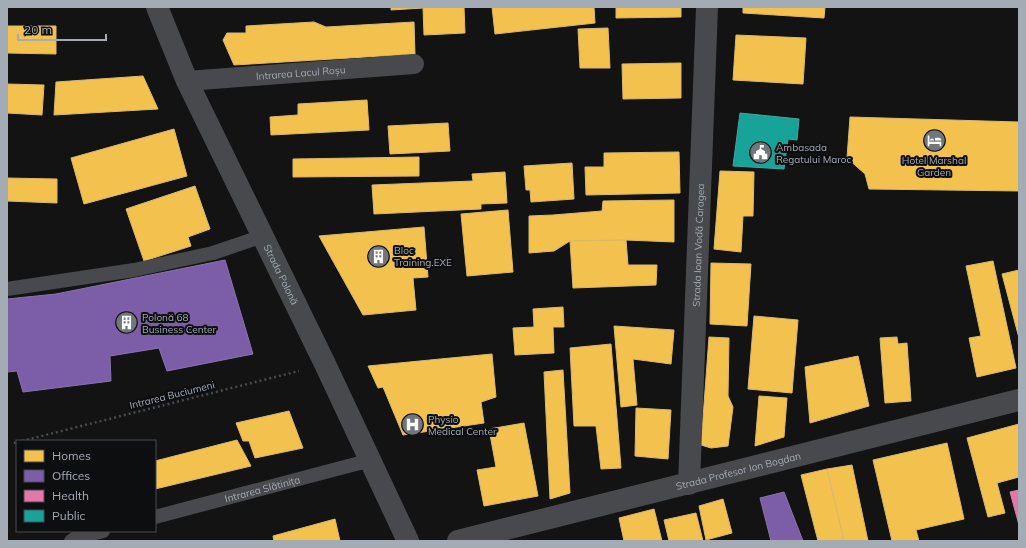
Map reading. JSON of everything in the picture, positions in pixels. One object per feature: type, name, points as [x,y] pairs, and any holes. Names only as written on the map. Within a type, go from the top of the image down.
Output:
[{"type":"street","name":"Strada Polonă","points":[[158,7],[187,81],[325,364],[408,541]]},
{"type":"street","name":"Strada Ioan Vodă Caragea","points":[[689,484],[707,7]]},
{"type":"street","name":"Intrarea Lacul Roșu","points":[[187,81],[414,64]]},
{"type":"street","name":"Strada Profesor Ion Bogdan","points":[[458,541],[1019,400]]},
{"type":"lane","points":[[7,289],[134,270],[213,253],[263,236]]},
{"type":"lane","name":"Intrarea Slătinița","points":[[156,517],[371,460]]},
{"type":"lane","points":[[71,541],[99,532]]},
{"type":"path","name":"Intrarea Buciumeni","points":[[26,440],[325,364]]},
{"type":"building: Homes","points":[[391,7],[464,7],[465,33],[424,35],[423,8],[391,10]]},
{"type":"building: Homes","points":[[492,7],[594,7],[595,23],[495,34]]},
{"type":"building: Homes","points":[[616,7],[681,7],[681,17],[616,18]]},
{"type":"building: Homes","points":[[743,7],[825,7],[824,18],[743,13]]},
{"type":"building: Homes","points":[[314,22],[326,27],[414,22],[415,54],[234,65],[223,40],[227,33],[246,33],[246,26]]},
{"type":"building: Homes","points":[[7,26],[56,26],[56,54],[7,53]]},
{"type":"building: Homes","points":[[608,28],[610,68],[580,68],[578,29]]},
{"type":"building: Homes","points":[[736,35],[806,38],[803,84],[733,80]]},
{"type":"building: Homes","points":[[681,63],[681,98],[623,99],[622,64]]},
{"type":"building: Homes","points":[[143,76],[158,109],[54,115],[56,82]]},
{"type":"building: Homes","points":[[7,84],[44,85],[42,115],[7,113]]},
{"type":"building: Homes","points":[[367,100],[369,130],[271,135],[270,117],[298,115],[298,104]]},
{"type":"building: Homes","name":"Hotel Marshal Garden","points":[[850,117],[1019,122],[1019,191],[869,189],[865,174],[847,158]]},
{"type":"building: Homes","points":[[448,123],[450,151],[390,154],[388,126]]},
{"type":"building: Homes","points":[[174,129],[187,176],[84,204],[71,158]]},
{"type":"building: Homes","points":[[679,152],[680,193],[586,195],[585,167],[604,167],[604,153]]},
{"type":"building: Homes","points":[[419,157],[419,176],[293,177],[293,159]]},
{"type":"building: Homes","points":[[572,163],[574,199],[531,202],[530,190],[526,190],[524,166]]},
{"type":"building: Homes","points":[[720,171],[754,172],[753,216],[743,216],[741,252],[714,249]]},
{"type":"building: Homes","points":[[505,172],[507,203],[481,204],[481,209],[374,214],[372,185],[473,181],[472,174]]},
{"type":"building: Homes","points":[[7,178],[57,179],[57,203],[7,201]]},
{"type":"building: Homes","points":[[195,186],[210,229],[188,237],[191,246],[144,261],[126,209]]},
{"type":"building: Homes","points":[[674,200],[674,242],[626,240],[570,241],[554,251],[529,253],[529,216],[602,211],[603,201]]},
{"type":"building: Homes","points":[[508,210],[513,272],[467,276],[461,214]]},
{"type":"building: Homes","name":"Bloc Training.EXE","points":[[424,227],[428,277],[413,278],[416,310],[363,315],[319,236]]},
{"type":"building: Homes","points":[[626,240],[628,265],[657,265],[656,285],[573,288],[570,241]]},
{"type":"building: Homes","points":[[993,261],[1016,368],[977,377],[969,338],[981,336],[966,266]]},
{"type":"building: Homes","points":[[711,263],[751,264],[747,326],[710,324]]},
{"type":"building: Homes","points":[[1019,270],[1019,338],[1002,274]]},
{"type":"building: Homes","points":[[563,307],[564,327],[553,327],[554,353],[515,355],[513,328],[534,327],[533,309]]},
{"type":"building: Homes","points":[[754,316],[798,320],[792,393],[748,389]]},
{"type":"building: Homes","points":[[614,326],[674,330],[671,364],[633,359],[637,405],[621,407]]},
{"type":"building: Homes","points":[[709,337],[729,338],[728,396],[733,407],[728,446],[711,448],[701,445]]},
{"type":"building: Homes","points":[[897,337],[898,344],[907,343],[911,401],[885,403],[880,338]]},
{"type":"building: Homes","points":[[611,344],[621,468],[601,469],[596,426],[574,426],[570,348]]},
{"type":"building: Homes","points":[[492,354],[496,397],[481,402],[484,423],[403,435],[383,387],[378,388],[368,366]]},
{"type":"building: Homes","points":[[858,356],[869,406],[810,423],[805,367]]},
{"type":"building: Homes","points":[[563,370],[570,493],[550,499],[544,372]]},
{"type":"building: Homes","points":[[759,396],[787,398],[784,437],[755,446]]},
{"type":"building: Homes","points":[[636,408],[671,410],[668,459],[635,456]]},
{"type":"building: Homes","points":[[289,411],[303,448],[255,458],[249,441],[243,441],[236,423]]},
{"type":"building: Homes","points":[[524,423],[538,496],[484,506],[477,470],[496,467],[489,429]]},
{"type":"building: Homes","points":[[1019,424],[1019,477],[997,483],[1005,513],[988,517],[967,438]]},
{"type":"building: Homes","points":[[237,440],[251,466],[156,489],[156,461]]},
{"type":"building: Homes","points":[[947,443],[964,519],[916,530],[919,541],[892,541],[873,460]]},
{"type":"building: Homes","points":[[852,465],[868,541],[844,541],[827,469]]},
{"type":"building: Homes","points":[[827,469],[844,541],[818,541],[801,475]]},
{"type":"building: Homes","points":[[723,499],[732,533],[706,540],[699,506]]},
{"type":"building: Homes","points":[[654,509],[662,541],[624,541],[619,518]]},
{"type":"building: Homes","points":[[696,513],[703,541],[669,541],[664,520]]},
{"type":"building: Homes","points":[[335,519],[340,541],[274,541],[273,536]]},
{"type":"building: Offices","name":"Polonă 68 Business Center","points":[[225,260],[253,354],[167,371],[159,348],[110,356],[111,381],[23,392],[17,371],[7,372],[7,299],[56,294]]},
{"type":"building: Offices","points":[[784,492],[803,541],[771,541],[760,498]]},
{"type":"building: Health","points":[[1019,490],[1019,525],[1010,492]]},
{"type":"building: Public","name":"Ambasada Regatului Maroc","points":[[740,113],[799,119],[797,140],[788,139],[784,169],[733,166]]},
{"type":"place","name":"Hotel Marshal Garden","points":[[934,140]]},
{"type":"place","name":"Ambasada Regatului Maroc","points":[[760,153]]},
{"type":"place","name":"Bloc Training.EXE","points":[[378,256]]},
{"type":"place","name":"Polonă 68 Business Center","points":[[126,323]]},
{"type":"place","name":"Physio Medical Center","points":[[412,425]]}]
